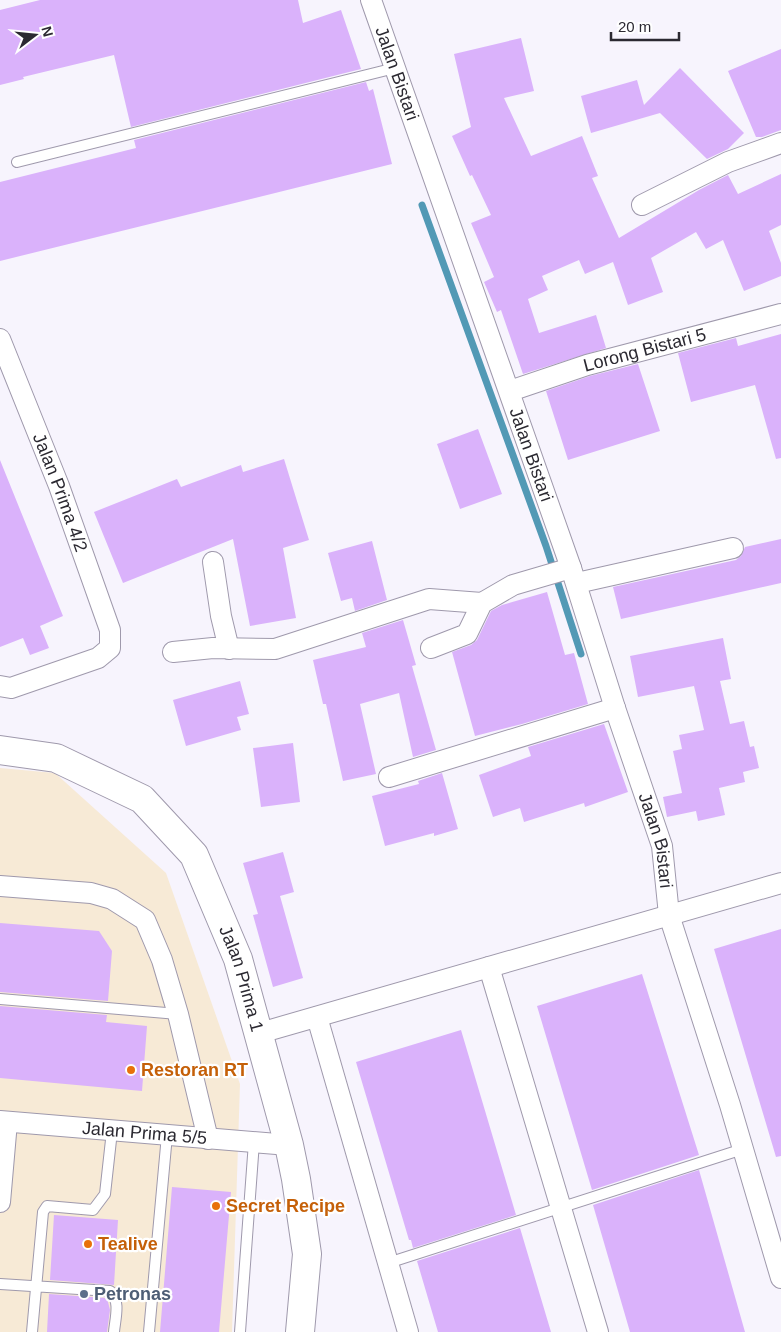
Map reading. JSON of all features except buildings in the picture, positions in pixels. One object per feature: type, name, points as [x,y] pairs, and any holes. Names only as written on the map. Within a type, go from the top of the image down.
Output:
[{"type":"street","name":"Jalan Bistari","points":[[371,0],[510,391],[614,708],[662,846],[668,915],[777,1249],[781,1278]]},
{"type":"street","points":[[642,205],[728,162],[781,143]]},
{"type":"street","name":"Lorong Bistari 5","points":[[510,391],[588,365],[781,314]]},
{"type":"street","name":"Jalan Prima 4/2","points":[[0,339],[59,486],[110,630],[110,648],[98,658],[11,688],[0,686]]},
{"type":"street","points":[[431,648],[467,634],[482,603],[513,585],[543,577],[733,548]]},
{"type":"street","points":[[213,562],[221,616],[229,649]]},
{"type":"street","points":[[173,652],[213,648],[275,649],[429,599],[482,603]]},
{"type":"street","points":[[389,777],[614,708]]},
{"type":"street","name":"Jalan Prima 1","points":[[0,750],[56,758],[142,799],[194,855],[238,959],[260,1033],[289,1145],[307,1254],[300,1332]]},
{"type":"street","points":[[260,1033],[781,883]]},
{"type":"street","points":[[0,886],[91,893],[112,899],[145,920],[162,960],[178,1014],[208,1139]]},
{"type":"street","points":[[489,967],[598,1332]]},
{"type":"street","points":[[317,1017],[408,1332]]},
{"type":"street","points":[[0,1202],[3,1121]]},
{"type":"street","name":"Jalan Prima 5/5","points":[[3,1121],[289,1145]]},
{"type":"lane","points":[[17,162],[395,68]]},
{"type":"lane","points":[[0,999],[178,1014]]},
{"type":"lane","points":[[32,1332],[43,1212],[48,1206],[93,1210],[105,1194],[112,1131]]},
{"type":"lane","points":[[149,1332],[167,1135]]},
{"type":"lane","points":[[240,1332],[254,1142]]},
{"type":"lane","points":[[388,1263],[743,1149]]},
{"type":"lane","points":[[0,1284],[110,1291],[116,1303],[114,1332]]},
{"type":"shaded area","points":[[0,768],[55,773],[166,873],[240,1084],[232,1332],[0,1332]]},
{"type":"waterway","points":[[422,205],[546,546],[581,654]]},
{"type":"place","name":"Restoran RT","points":[[131,1070]]},
{"type":"place","name":"Secret Recipe","points":[[216,1206]]},
{"type":"place","name":"Tealive","points":[[88,1244]]},
{"type":"place","name":"Petronas","points":[[84,1294]]}]
